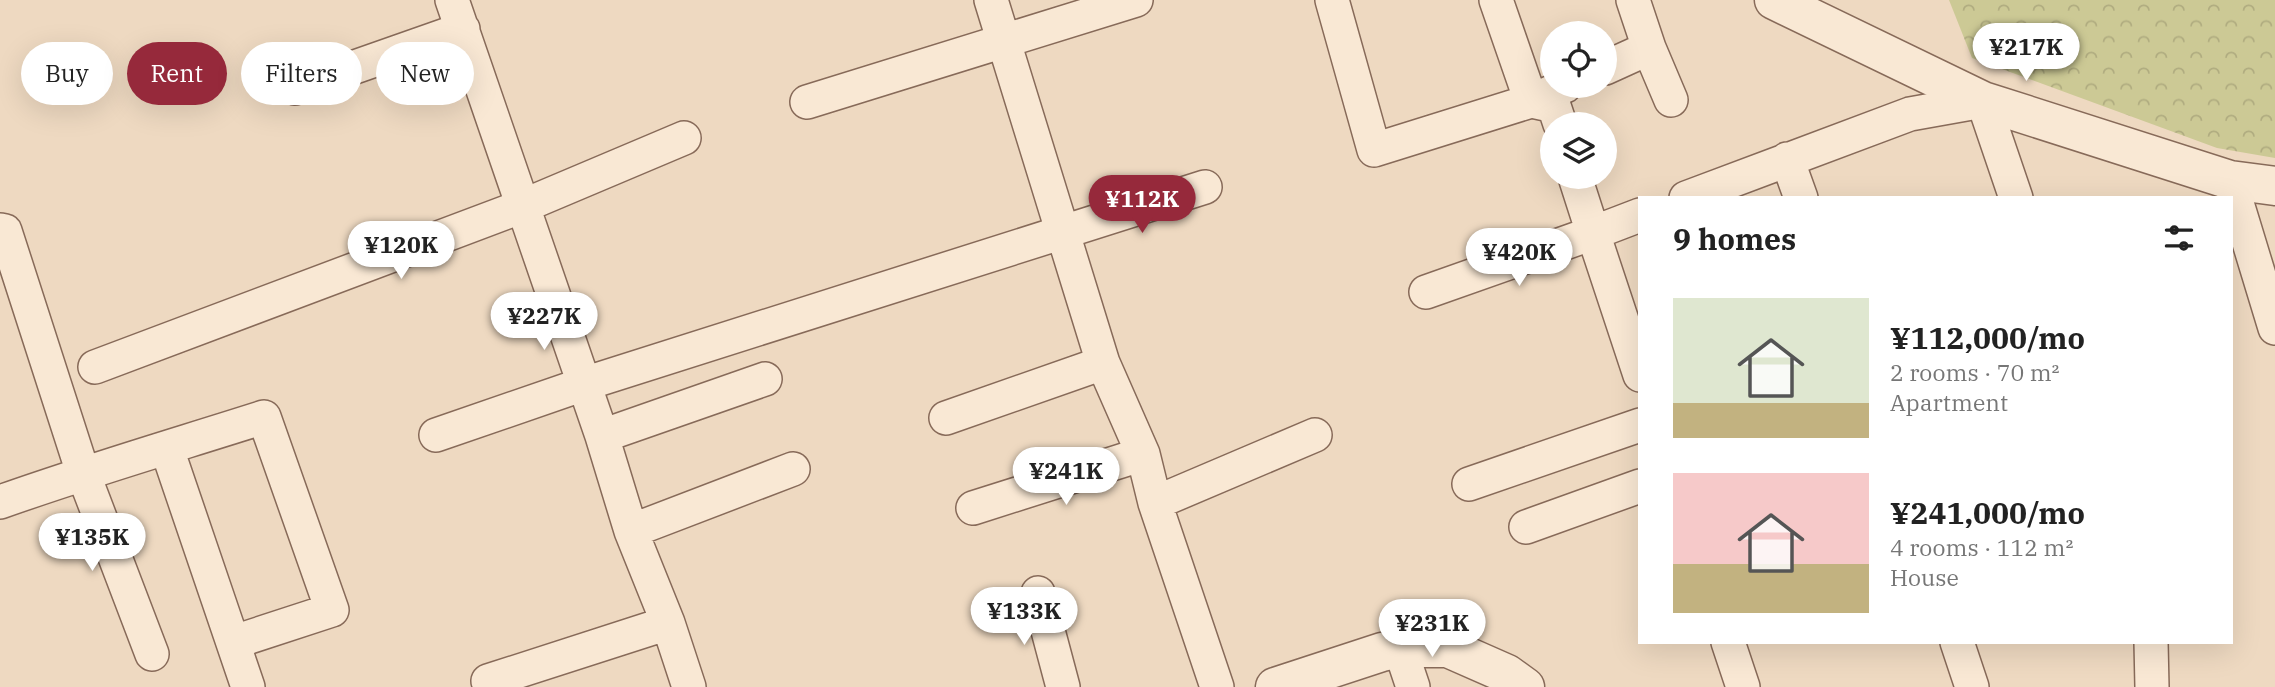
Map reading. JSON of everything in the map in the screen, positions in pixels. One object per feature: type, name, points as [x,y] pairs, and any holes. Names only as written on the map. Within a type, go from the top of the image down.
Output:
[{"type":"street","points":[[991,0],[1103,363],[1143,454],[1155,503],[1217,687]]},
{"type":"street","points":[[807,102],[1136,0]]},
{"type":"street","points":[[1332,0],[1374,150],[1540,97]]},
{"type":"street","points":[[1496,0],[1531,101]]},
{"type":"street","points":[[1633,0],[1671,100]]},
{"type":"street","points":[[1774,0],[1983,101],[2230,180],[2275,186]]},
{"type":"street","points":[[362,58],[457,15],[602,436],[631,531],[668,623],[689,687]]},
{"type":"street","points":[[1617,63],[1649,48]]},
{"type":"street","points":[[1531,101],[1554,106],[1556,112]]},
{"type":"street","points":[[1691,196],[1910,114],[1983,101]]},
{"type":"street","points":[[1983,101],[2015,196]]},
{"type":"street","points":[[95,367],[523,206],[684,138]]},
{"type":"street","points":[[1787,159],[1800,196]]},
{"type":"street","points":[[2230,180],[2275,328]]},
{"type":"street","points":[[436,435],[584,384],[1205,187]]},
{"type":"street","points":[[1580,189],[1638,369]]},
{"type":"street","points":[[1426,292],[1638,216]]},
{"type":"street","points":[[0,230],[5,231],[83,472],[152,654]]},
{"type":"street","points":[[946,418],[1103,363]]},
{"type":"street","points":[[602,436],[765,379]]},
{"type":"street","points":[[0,502],[83,472],[167,449],[264,416],[332,610],[234,642]]},
{"type":"street","points":[[1469,484],[1638,426]]},
{"type":"street","points":[[1155,503],[1315,435]]},
{"type":"street","points":[[167,449],[248,687]]},
{"type":"street","points":[[973,508],[1143,454]]},
{"type":"street","points":[[631,531],[793,469]]},
{"type":"street","points":[[1526,527],[1638,487]]},
{"type":"street","points":[[1038,593],[1063,687]]},
{"type":"street","points":[[488,681],[668,623]]},
{"type":"street","points":[[1729,644],[1743,687]]},
{"type":"street","points":[[1957,644],[1972,687]]},
{"type":"street","points":[[2151,644],[2152,687]]},
{"type":"street","points":[[1400,648],[1413,687]]},
{"type":"street","points":[[1276,687],[1400,648],[1448,648],[1507,674],[1525,687]]},
{"type":"green space","points":[[1949,0],[2275,0],[2275,158],[2217,148],[1972,58]]}]
